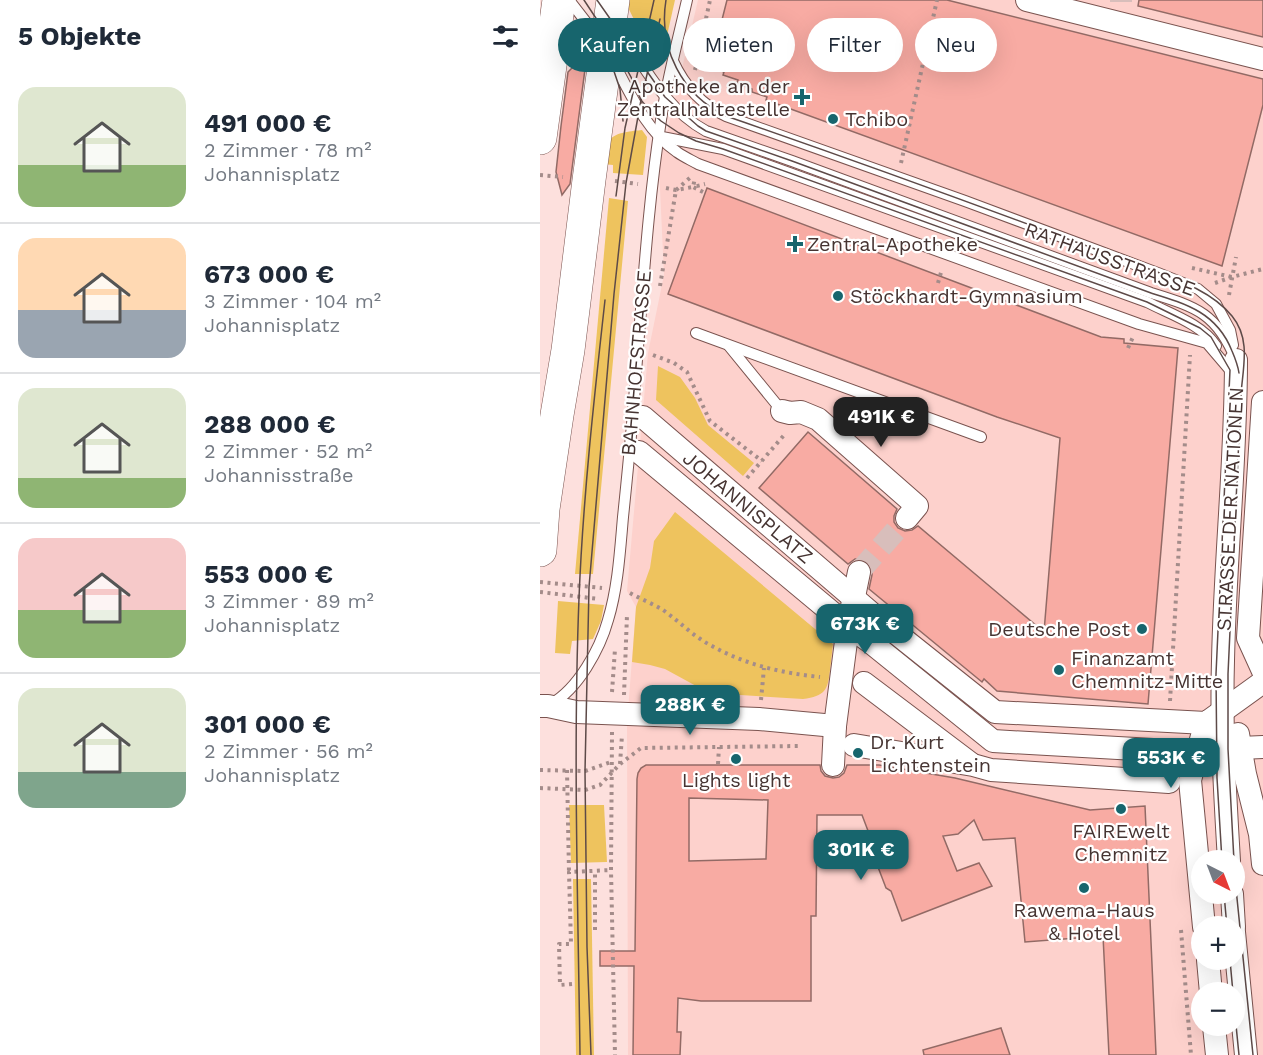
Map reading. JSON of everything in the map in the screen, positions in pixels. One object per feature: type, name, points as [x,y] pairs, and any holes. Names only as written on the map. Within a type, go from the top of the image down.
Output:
[{"type":"main road","points":[[540,138],[559,0]]},
{"type":"main road","points":[[540,550],[543,509],[568,350],[602,72]]},
{"type":"street","points":[[1027,0],[1118,12],[1263,59]]},
{"type":"street","name":"STRASSE DER NATIONEN","points":[[1234,371],[1220,713],[1260,834],[1263,864]]},
{"type":"street","name":"STRASSE DER NATIONEN","points":[[1262,670],[1248,638],[1263,402]]},
{"type":"street","points":[[793,412],[818,419],[917,506],[907,518]]},
{"type":"street","name":"JOHANNISPLATZ","points":[[643,417],[853,597],[995,712]]},
{"type":"street","name":"JOHANNISPLATZ","points":[[639,452],[848,626],[993,741]]},
{"type":"street","points":[[839,746],[842,679],[848,626],[859,572]]},
{"type":"street","points":[[982,768],[993,741],[995,712],[1169,722],[1220,713],[1262,670]]},
{"type":"street","points":[[864,683],[982,768]]},
{"type":"street","points":[[544,706],[576,712],[759,719],[839,746],[982,768],[1169,782]]},
{"type":"street","name":"STRASSE DER NATIONEN","points":[[1203,916],[1190,780],[1199,750],[1220,713]]},
{"type":"street","points":[[993,741],[1171,751],[1263,747]]},
{"type":"street","name":"STRASSE DER NATIONEN","points":[[1229,850],[1231,749]]},
{"type":"street","points":[[1238,970],[1246,1055]]},
{"type":"street","points":[[1215,1036],[1217,1055]]},
{"type":"lane","points":[[569,0],[607,18]]},
{"type":"lane","name":"BAHNHOFSTRASSE","points":[[544,706],[564,695],[577,681],[595,651],[608,621],[616,590],[650,206],[665,97],[687,0]]},
{"type":"lane","name":"RATHAUSSTRASSE","points":[[673,61],[678,72],[702,102],[726,116],[976,205],[1198,289],[1215,304],[1230,330],[1234,371]]},
{"type":"lane","points":[[626,72],[639,111],[659,136],[677,152],[698,164],[1139,324],[1207,343],[1234,371]]},
{"type":"lane","name":"RATHAUSSTRASSE","points":[[647,72],[665,97],[706,131],[1183,303],[1205,314],[1224,335],[1234,371]]},
{"type":"lane","name":"RATHAUSSTRASSE","points":[[659,136],[723,149],[1147,302],[1200,328],[1211,337],[1234,371]]},
{"type":"lane","points":[[696,333],[981,437]]},
{"type":"lane","points":[[728,346],[793,412]]},
{"type":"path","points":[[693,77],[710,0]]},
{"type":"path","points":[[900,166],[937,0]]},
{"type":"path","points":[[660,287],[676,190],[696,173]]},
{"type":"path","points":[[703,192],[693,187],[714,182]]},
{"type":"path","points":[[648,353],[674,363],[687,372],[710,421],[762,461]]},
{"type":"path","points":[[1169,722],[1190,355]]},
{"type":"path","points":[[749,476],[762,461],[793,412]]},
{"type":"path","points":[[540,582],[616,590]]},
{"type":"path","points":[[627,602],[627,591],[663,610],[711,646],[764,668],[798,675],[842,679]]},
{"type":"path","points":[[540,592],[602,599],[606,604],[608,621],[616,640],[612,699],[618,713],[620,764]]},
{"type":"path","points":[[615,1055],[611,762],[627,613]]},
{"type":"path","points":[[759,719],[764,668]]},
{"type":"path","points":[[540,788],[585,790],[600,784],[620,764],[641,748],[839,746]]},
{"type":"path","points":[[718,765],[719,747]]},
{"type":"path","points":[[540,770],[585,771],[611,762]]},
{"type":"path","points":[[567,771],[571,944],[559,944],[560,985],[572,984]]},
{"type":"path","points":[[569,872],[611,870]]},
{"type":"path","points":[[595,871],[595,930]]},
{"type":"shaded area","points":[[625,0],[675,0],[671,18],[634,18]]},
{"type":"shaded area","points":[[698,0],[1263,0],[1263,1055],[628,1055],[627,724],[636,607],[627,591],[648,353],[664,275],[659,167],[683,64],[683,72],[795,72],[795,18],[694,18]]},
{"type":"shaded area","points":[[642,130],[647,137],[643,175],[613,173],[613,165],[602,164],[612,137],[624,132]]},
{"type":"shaded area","points":[[609,198],[628,201],[593,574],[575,574]]},
{"type":"shaded area","points":[[658,366],[680,377],[695,398],[708,425],[754,463],[743,476],[656,400]]},
{"type":"shaded area","points":[[675,512],[833,644],[828,683],[821,694],[803,699],[709,693],[665,669],[632,662],[636,607],[650,568],[654,541]]},
{"type":"shaded area","points":[[558,601],[604,605],[601,621],[593,639],[572,641],[570,654],[555,653]]},
{"type":"shaded area","points":[[569,805],[604,805],[607,862],[571,863]]},
{"type":"shaded area","points":[[573,879],[591,879],[594,1055],[576,1055]]},
{"type":"building","points":[[727,0],[947,0],[1263,79],[1263,105],[1222,266],[766,100],[767,97],[752,92],[752,89],[737,83],[738,80],[723,75],[724,72],[795,72],[795,18],[722,18]]},
{"type":"building","points":[[1139,0],[1263,0],[1263,37],[1138,6]]},
{"type":"building","points":[[568,72],[585,72],[570,184],[562,195],[556,172]]},
{"type":"building","points":[[707,188],[1101,337],[1124,339],[1124,343],[1178,348],[1148,704],[997,691],[984,679],[982,682],[869,589],[872,568],[867,562],[855,559],[848,564],[759,488],[808,432],[897,509],[894,522],[898,528],[905,531],[918,526],[1044,632],[1060,438],[997,417],[668,294]]},
{"type":"building","points":[[646,765],[820,765],[825,776],[833,778],[844,773],[847,765],[879,765],[955,778],[1090,810],[1145,806],[1156,1055],[1109,1055],[1103,936],[1025,942],[1015,838],[983,840],[974,820],[958,834],[943,836],[957,871],[979,863],[992,886],[902,921],[891,891],[886,888],[878,867],[881,865],[862,815],[817,815],[816,916],[811,916],[811,1001],[701,1001],[678,998],[677,1032],[681,1032],[680,1055],[633,1055],[634,966],[600,966],[600,951],[635,951],[637,779],[641,768]],"holes":[[[689,798],[768,800],[766,859],[689,861]]]},
{"type":"building","points":[[1001,1028],[1010,1055],[924,1055],[923,1050]]},
{"type":"tunnel","points":[[859,572],[907,518]]},
{"type":"tram line","points":[[584,0],[613,44],[641,100],[661,121],[679,133],[1147,302],[1200,328],[1211,337],[1230,370],[1216,674],[1217,778],[1221,850]]},
{"type":"tram line","points":[[597,0],[665,97],[706,131],[1177,301],[1199,312],[1218,327],[1232,351],[1239,373]]},
{"type":"tram line","points":[[616,196],[625,128],[654,0]]},
{"type":"tram line","points":[[666,0],[664,18],[666,35],[676,68],[697,96],[726,116],[1178,280],[1213,298],[1232,316],[1242,334],[1244,344],[1228,674],[1228,749],[1233,850]]},
{"type":"tram line","points":[[614,72],[620,89],[623,121]]},
{"type":"tram line","points":[[591,1055],[585,771],[589,587],[614,294],[626,183],[648,72]]},
{"type":"tram line","points":[[580,1055],[576,769],[577,655],[586,486],[605,300]]},
{"type":"tram line","points":[[1225,904],[1226,916]]},
{"type":"tram line","points":[[1238,904],[1253,1055]]},
{"type":"tram line","points":[[1231,970],[1232,982]]},
{"type":"tram line","points":[[1237,1036],[1239,1055]]},
{"type":"place","name":"Apotheke an der Zentralhaltestelle","points":[[802,97]]},
{"type":"place","name":"Tchibo","points":[[833,119]]},
{"type":"place","name":"Zentral-Apotheke","points":[[795,244]]},
{"type":"place","name":"Stöckhardt-Gymnasium","points":[[838,296]]},
{"type":"place","name":"Deutsche Post","points":[[1142,629]]},
{"type":"place","name":"Finanzamt Chemnitz-Mitte","points":[[1059,670]]},
{"type":"place","name":"Dr. Kurt Lichtenstein","points":[[858,753]]},
{"type":"place","name":"Lights light","points":[[736,759]]},
{"type":"place","name":"FAIREwelt Chemnitz","points":[[1121,809]]},
{"type":"place","name":"Rawema-Haus & Hotel","points":[[1084,888]]}]
